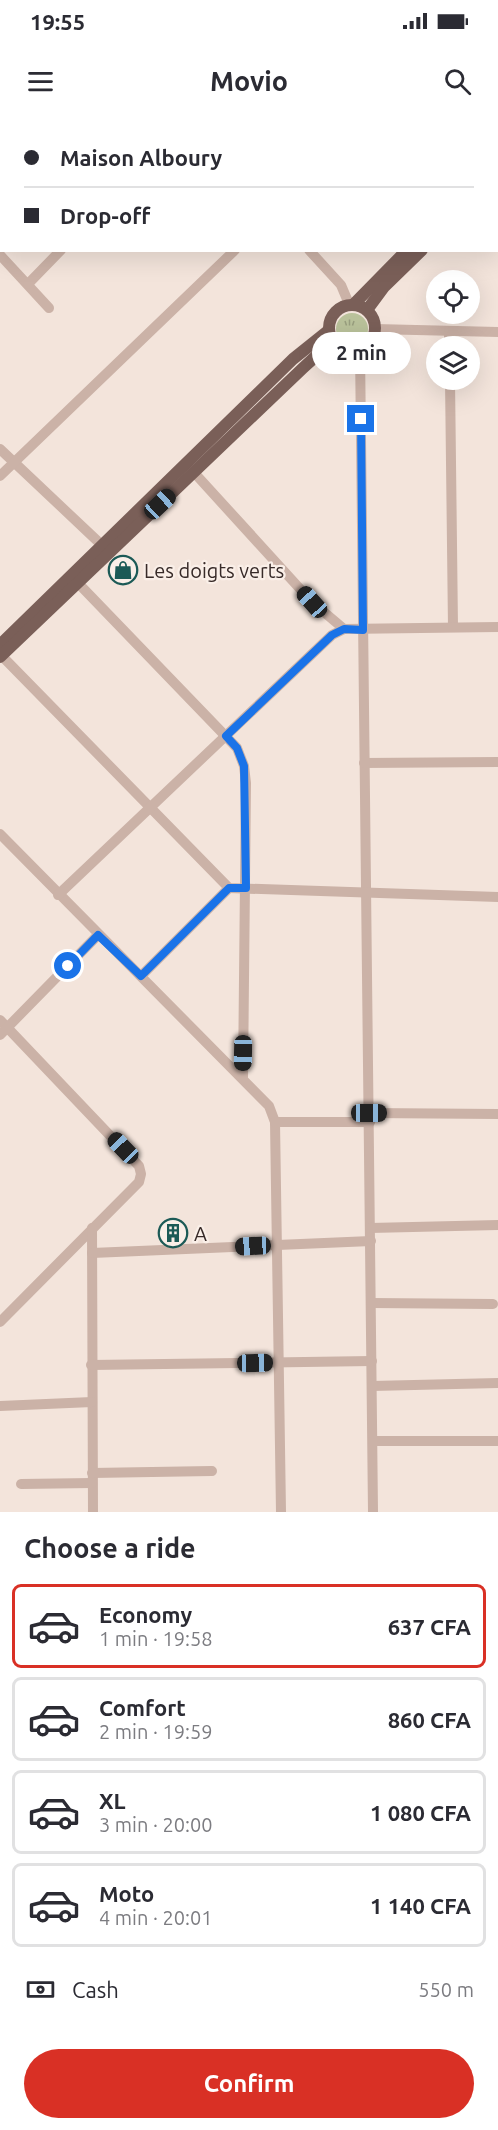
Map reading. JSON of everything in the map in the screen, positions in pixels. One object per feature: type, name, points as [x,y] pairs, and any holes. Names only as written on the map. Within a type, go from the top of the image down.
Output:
[{"type":"main road","points":[[352,304],[405,252]]},
{"type":"main road","points":[[367,310],[384,287],[420,252]]},
{"type":"main road","points":[[190,468],[293,359],[328,331],[331,316],[342,306],[352,304],[367,310],[373,318],[375,329],[370,341],[360,349],[347,350],[336,345],[328,331]]},
{"type":"main road","points":[[0,653],[190,468],[315,357],[336,345]]},
{"type":"main road","points":[[0,653],[77,582],[106,548]]},
{"type":"street","points":[[28,284],[59,252]]},
{"type":"street","points":[[0,476],[233,252]]},
{"type":"street","points":[[311,252],[341,285],[352,304]]},
{"type":"street","points":[[0,255],[49,308]]},
{"type":"street","points":[[375,329],[498,332]]},
{"type":"street","points":[[360,349],[373,1512]]},
{"type":"street","points":[[450,390],[453,627]]},
{"type":"street","points":[[0,449],[106,548]]},
{"type":"street","points":[[190,468],[312,602],[344,629]]},
{"type":"street","points":[[77,582],[237,748],[244,766],[246,888],[243,1077]]},
{"type":"street","points":[[58,895],[151,810],[332,635],[344,629],[498,627]]},
{"type":"street","points":[[0,653],[229,888],[498,897]]},
{"type":"street","points":[[364,764],[498,762]]},
{"type":"street","points":[[0,834],[58,895],[243,1077],[269,1106],[275,1122],[281,1512]]},
{"type":"street","points":[[141,976],[229,888]]},
{"type":"street","points":[[0,1320],[139,1182],[141,1174],[139,1166],[2,1028],[98,935]]},
{"type":"street","points":[[275,1122],[498,1114]]},
{"type":"street","points":[[370,1228],[498,1226]]},
{"type":"street","points":[[92,1228],[93,1512]]},
{"type":"street","points":[[92,1253],[371,1241]]},
{"type":"street","points":[[371,1303],[493,1304]]},
{"type":"street","points":[[91,1365],[372,1361]]},
{"type":"street","points":[[372,1386],[498,1383]]},
{"type":"street","points":[[0,1406],[92,1402]]},
{"type":"street","points":[[373,1441],[498,1441]]},
{"type":"street","points":[[21,1484],[212,1471]]},
{"type":"green space","points":[[352,313],[363,318],[368,329],[363,340],[352,345],[341,340],[336,329],[341,318]]},
{"type":"place","name":"Les doigts verts","points":[[123,570]]},
{"type":"place","name":"A","points":[[173,1233]]},
{"type":"route","points":[[68,966],[98,935],[141,976],[229,888],[246,888],[244,766],[237,748],[226,736],[332,635],[344,629],[363,630],[361,419]]}]
